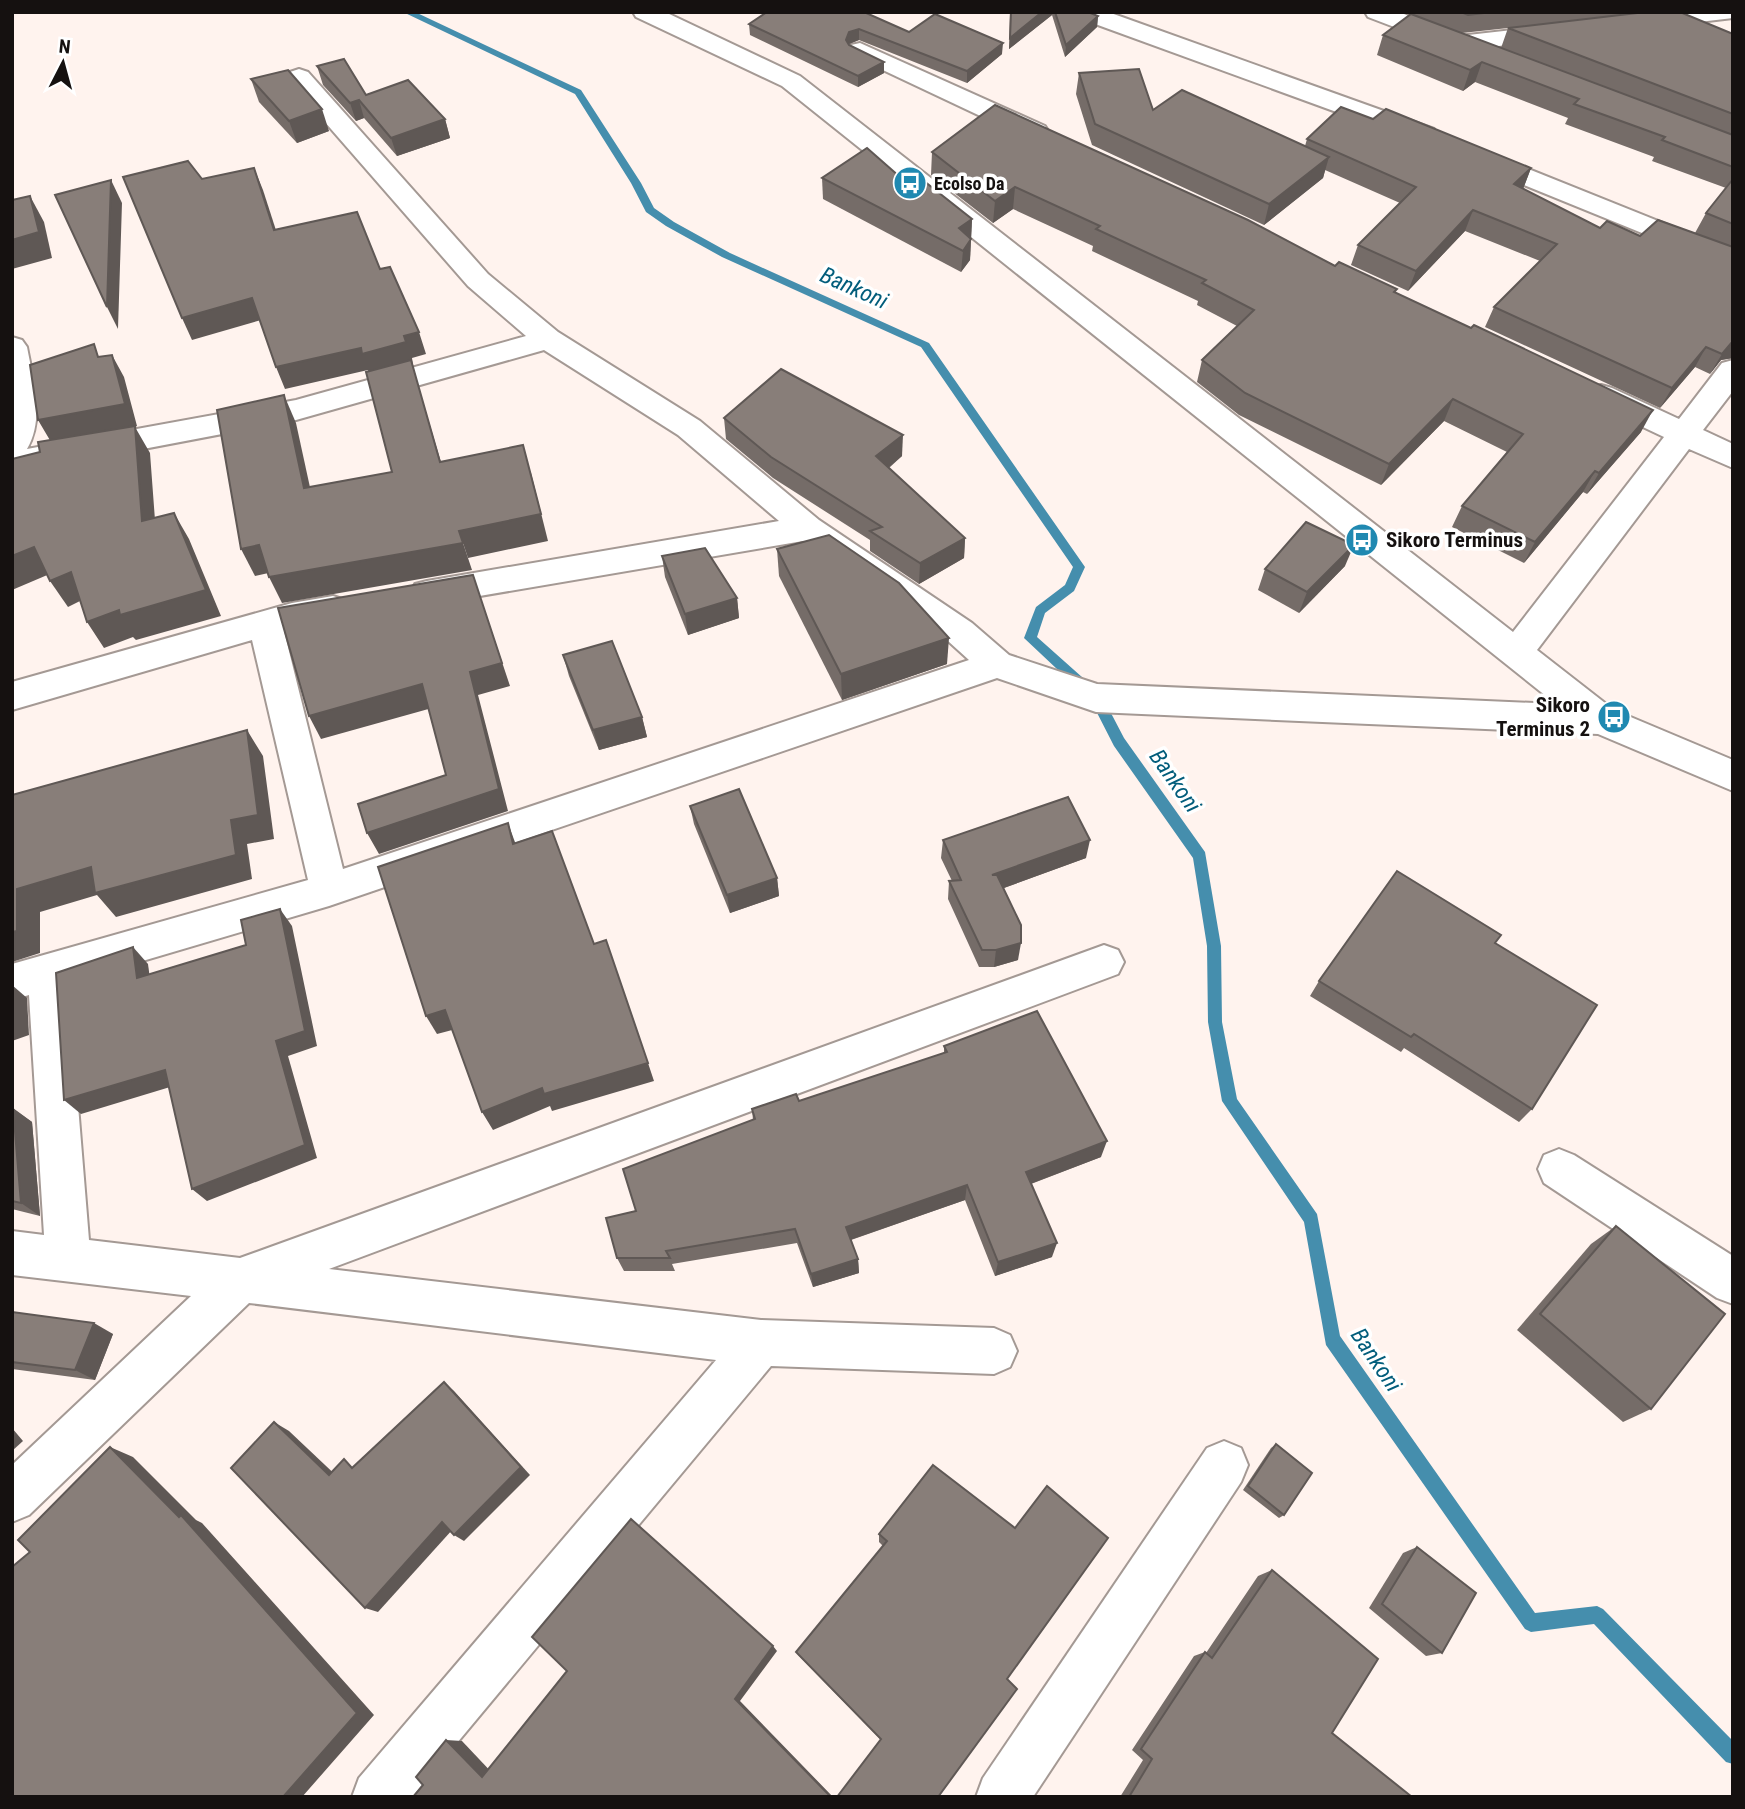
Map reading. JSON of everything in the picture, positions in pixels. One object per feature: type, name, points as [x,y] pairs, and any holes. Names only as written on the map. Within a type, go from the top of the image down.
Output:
[{"type":"street","points":[[645,12],[790,82],[1601,720],[1733,776]]},
{"type":"street","points":[[1085,12],[1380,117],[1733,261]]},
{"type":"street","points":[[1620,25],[1728,12]]},
{"type":"street","points":[[1384,13],[1507,63]]},
{"type":"street","points":[[1457,44],[1579,29]]},
{"type":"street","points":[[860,50],[1063,144]]},
{"type":"street","points":[[299,77],[478,280],[548,339],[689,429],[808,528],[960,632],[997,664],[1096,698],[1601,720]]},
{"type":"street","points":[[12,463],[296,410],[548,339]]},
{"type":"street","points":[[12,347],[22,419],[16,445],[12,448]]},
{"type":"street","points":[[1516,653],[1733,370]]},
{"type":"street","points":[[1583,387],[1733,457]]},
{"type":"street","points":[[400,597],[808,528]]},
{"type":"street","points":[[12,696],[292,616],[360,604]]},
{"type":"street","points":[[265,624],[329,890]]},
{"type":"street","points":[[68,1259],[30,977],[329,890],[997,664]]},
{"type":"street","points":[[12,1498],[241,1280],[1104,962]]},
{"type":"street","points":[[1559,1169],[1733,1282]]},
{"type":"street","points":[[12,1252],[761,1343],[994,1351]]},
{"type":"street","points":[[378,1797],[761,1343]]},
{"type":"street","points":[[1002,1797],[1224,1465]]},
{"type":"building","points":[[767,12],[864,12],[909,32],[935,14],[1003,43],[967,71],[859,29],[849,32],[846,40],[849,45],[884,62],[858,76],[749,24]]},
{"type":"building","points":[[1011,12],[1042,12],[1010,38]]},
{"type":"building","points":[[1055,12],[1088,12],[1098,16],[1066,45]]},
{"type":"building","points":[[1461,12],[1492,12],[1468,15]]},
{"type":"building","points":[[1646,12],[1680,12],[1733,34],[1733,114],[1508,28]]},
{"type":"building","points":[[1411,14],[1733,135],[1733,167],[1662,140],[1665,137],[1574,104],[1579,99],[1482,62],[1470,70],[1383,35]]},
{"type":"building","points":[[344,59],[366,95],[408,80],[445,119],[391,138],[359,100],[350,103],[317,66]]},
{"type":"building","points":[[1139,69],[1153,110],[1182,90],[1329,157],[1269,204],[1095,124],[1079,73]]},
{"type":"building","points":[[288,70],[322,109],[289,121],[251,79]]},
{"type":"building","points":[[995,105],[1248,220],[1335,266],[1339,262],[1397,289],[1394,292],[1471,328],[1474,325],[1653,410],[1599,473],[1595,471],[1535,542],[1462,506],[1523,434],[1453,399],[1389,464],[1245,393],[1202,360],[1254,310],[1202,283],[1206,280],[1096,229],[1100,226],[1015,187],[995,201],[932,152]]},
{"type":"building","points":[[1341,107],[1373,119],[1386,109],[1531,168],[1514,184],[1600,228],[1607,221],[1640,236],[1658,220],[1733,247],[1733,341],[1722,354],[1706,347],[1672,388],[1494,307],[1557,244],[1473,210],[1416,271],[1358,245],[1416,187],[1307,139]]},
{"type":"building","points":[[867,148],[900,177],[910,170],[972,219],[959,228],[971,239],[963,251],[822,178]]},
{"type":"building","points":[[188,161],[202,179],[254,168],[274,230],[357,212],[380,269],[390,267],[419,332],[404,336],[406,342],[362,354],[361,348],[276,367],[252,298],[182,318],[123,177]]},
{"type":"building","points":[[1733,179],[1733,224],[1706,213]]},
{"type":"building","points":[[111,180],[107,307],[55,195]]},
{"type":"building","points":[[30,196],[39,232],[12,240],[12,200]]},
{"type":"building","points":[[94,344],[98,357],[112,355],[125,404],[38,420],[30,365]]},
{"type":"building","points":[[411,360],[440,462],[523,445],[541,514],[459,531],[463,543],[269,577],[259,545],[241,549],[217,410],[284,395],[304,488],[392,472],[366,372]]},
{"type":"building","points":[[781,369],[903,435],[876,456],[965,538],[920,563],[870,531],[882,527],[771,457],[724,418]]},
{"type":"building","points":[[135,426],[142,521],[174,513],[206,590],[120,615],[119,610],[87,622],[71,572],[50,581],[34,547],[12,556],[12,459],[40,452],[38,442]]},
{"type":"building","points":[[1306,522],[1354,545],[1307,592],[1265,569]]},
{"type":"building","points":[[829,535],[899,583],[949,638],[841,674],[777,549]]},
{"type":"building","points":[[705,548],[737,598],[685,614],[662,556]]},
{"type":"building","points":[[473,575],[502,663],[470,672],[499,789],[367,833],[358,804],[446,775],[422,684],[309,716],[278,608]]},
{"type":"building","points":[[612,641],[642,717],[593,730],[563,655]]},
{"type":"building","points":[[247,730],[258,815],[231,820],[236,855],[95,893],[91,867],[17,889],[17,931],[12,932],[12,795]]},
{"type":"building","points":[[739,789],[777,878],[727,895],[690,806]]},
{"type":"building","points":[[1068,797],[1090,840],[992,875],[997,875],[1021,925],[1021,943],[996,950],[982,950],[949,881],[961,880],[943,840]]},
{"type":"building","points":[[508,823],[513,844],[552,831],[594,944],[606,940],[648,1063],[544,1094],[542,1088],[482,1112],[445,1010],[426,1016],[378,867]]},
{"type":"building","points":[[1397,871],[1501,935],[1495,943],[1597,1005],[1532,1109],[1414,1034],[1411,1037],[1319,981]]},
{"type":"building","points":[[280,909],[305,1031],[276,1041],[305,1145],[192,1189],[165,1070],[64,1100],[56,973],[133,947],[137,978],[246,945],[241,920]]},
{"type":"building","points":[[1037,1011],[1107,1141],[1026,1172],[1057,1243],[998,1262],[967,1185],[846,1227],[858,1259],[811,1274],[795,1229],[666,1251],[670,1258],[617,1258],[606,1218],[636,1211],[623,1169],[755,1119],[752,1109],[796,1094],[799,1101],[947,1052],[944,1046]]},
{"type":"building","points":[[13,1108],[21,1203],[12,1201]]},
{"type":"building","points":[[1616,1226],[1725,1314],[1651,1409],[1540,1314]]},
{"type":"building","points":[[12,1312],[94,1323],[75,1370],[12,1362]]},
{"type":"building","points":[[444,1382],[521,1467],[454,1535],[442,1522],[365,1608],[231,1468],[274,1422],[329,1475],[344,1459],[352,1468]]},
{"type":"building","points":[[1276,1444],[1312,1473],[1284,1515],[1248,1486]]},
{"type":"building","points":[[110,1447],[179,1517],[181,1515],[357,1713],[283,1797],[12,1797],[12,1567],[30,1552],[18,1540]]},
{"type":"building","points":[[933,1465],[1015,1528],[1047,1486],[1108,1538],[1007,1679],[1017,1689],[938,1797],[837,1797],[881,1739],[796,1652],[887,1541],[879,1534]]},
{"type":"building","points":[[631,1519],[773,1646],[735,1699],[831,1797],[413,1797],[423,1785],[416,1777],[446,1740],[482,1777],[567,1671],[532,1637]]},
{"type":"building","points":[[1417,1547],[1476,1593],[1442,1653],[1382,1604]]},
{"type":"building","points":[[1272,1570],[1378,1659],[1332,1733],[1412,1797],[1129,1797],[1152,1759],[1141,1749],[1205,1652],[1212,1658]]},
{"type":"waterway","name":"Bankoni","points":[[407,12],[578,92],[636,183],[650,210],[670,224],[726,255],[925,345],[1079,567],[1070,588],[1040,610],[1030,638],[1096,698],[1119,742],[1200,856],[1214,946],[1215,1022],[1230,1101],[1311,1219],[1332,1339],[1531,1623],[1597,1615],[1733,1755]]},
{"type":"place","name":"Ecolso Da","points":[[910,183]]},
{"type":"place","name":"Sikoro Terminus","points":[[1362,540]]},
{"type":"place","name":"Sikoro Terminus 2","points":[[1614,717]]}]
